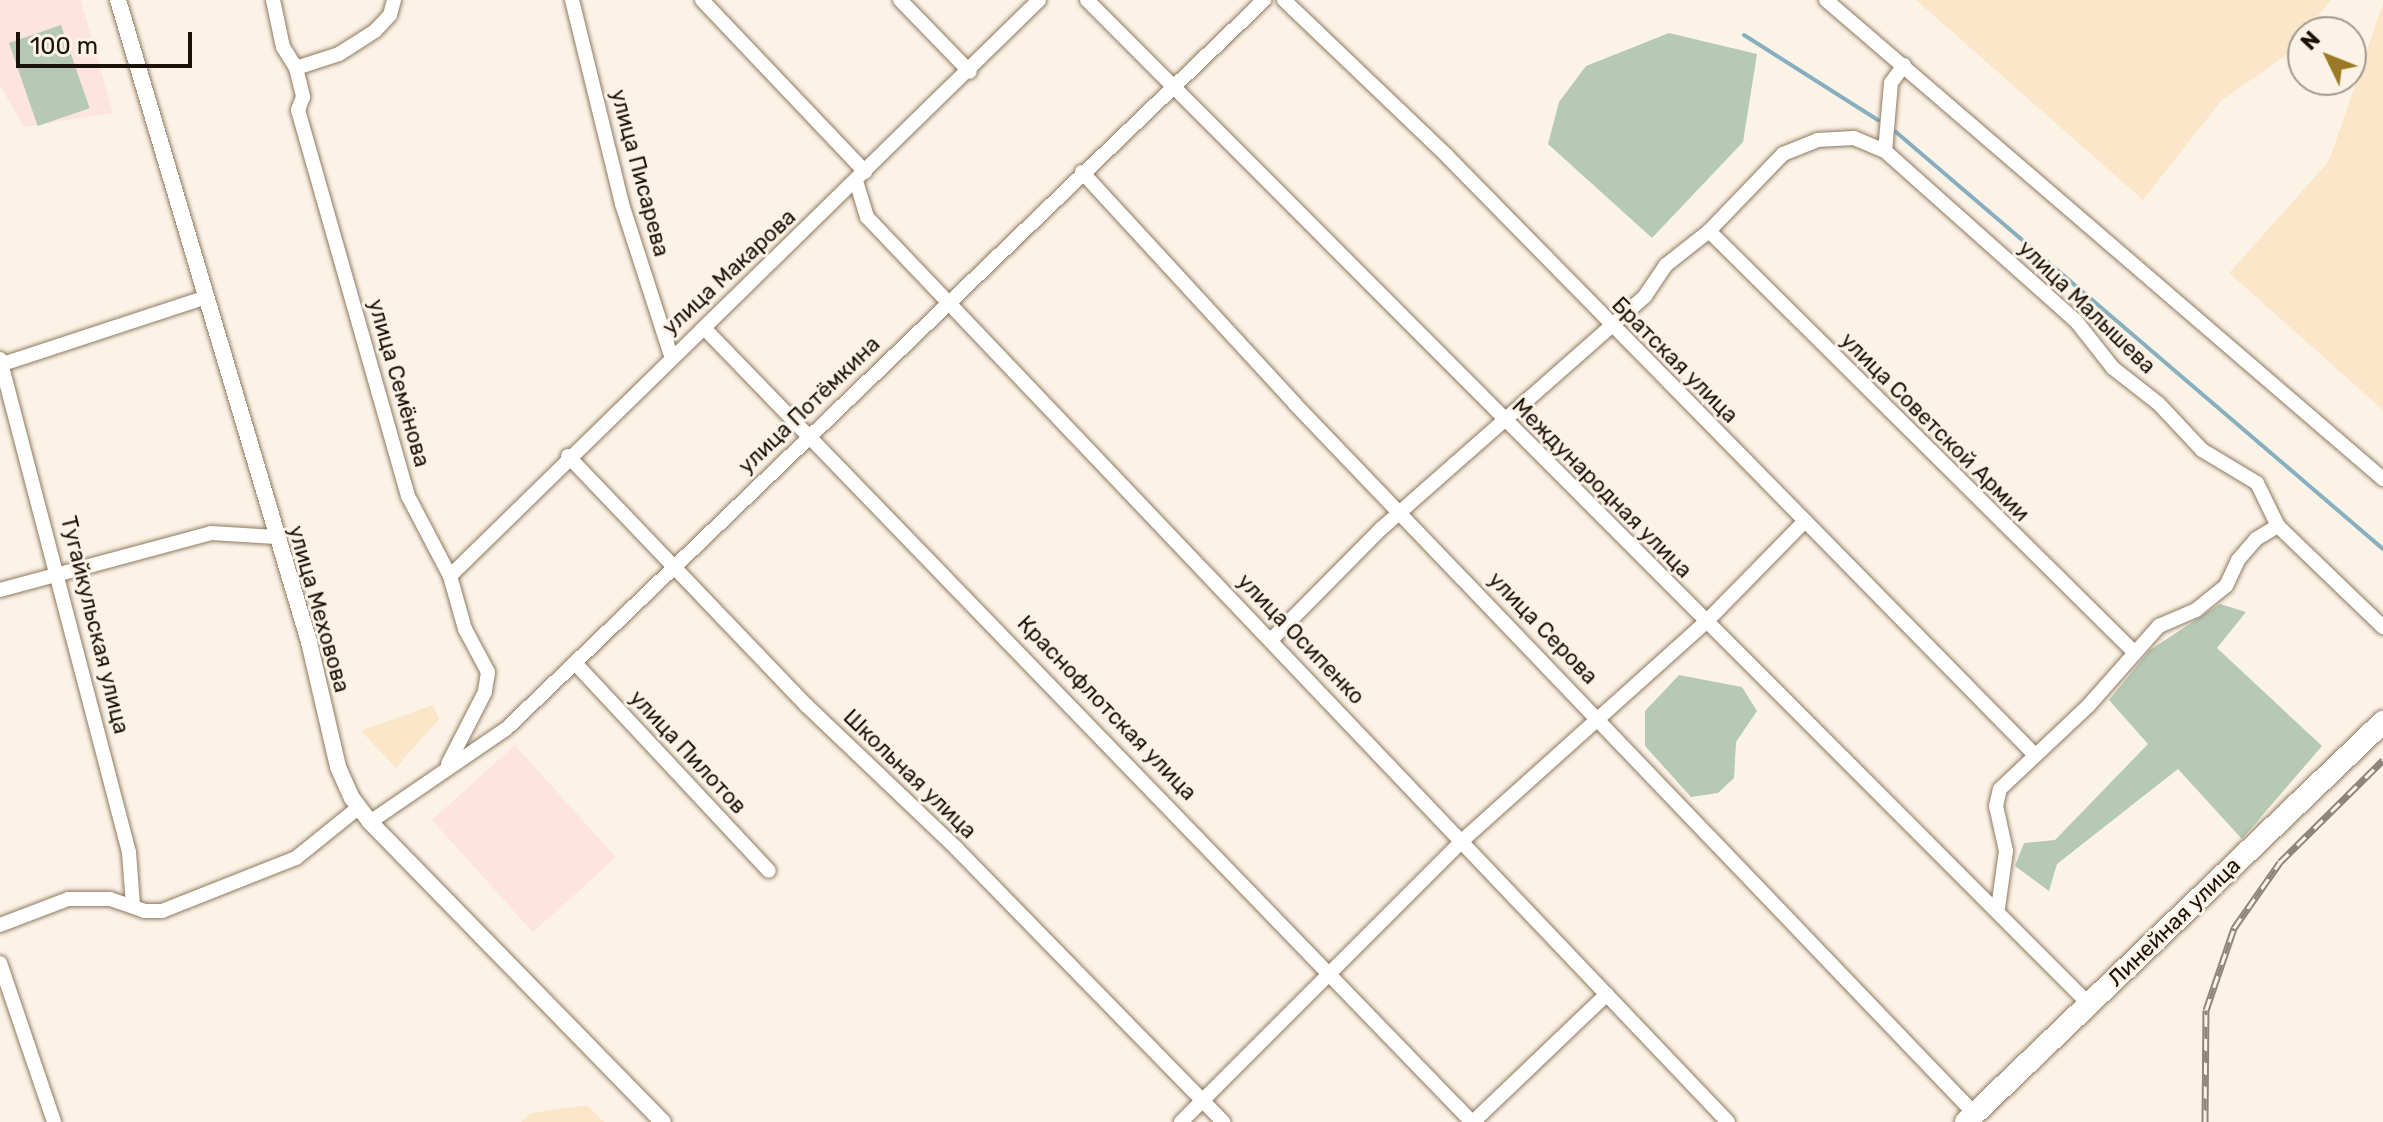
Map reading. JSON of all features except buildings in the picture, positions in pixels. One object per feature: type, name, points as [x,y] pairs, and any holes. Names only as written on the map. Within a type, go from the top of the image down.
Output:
[{"type":"main road","name":"Линейная улица","points":[[1970,1118],[2383,722]]},
{"type":"street","name":"улица Меховова","points":[[118,0],[204,298],[309,642],[338,767],[358,808],[370,822],[663,1122]]},
{"type":"street","name":"улица Семёнова","points":[[273,0],[283,47],[296,68],[303,97],[298,110],[408,496],[450,576],[465,629],[488,672],[485,692],[448,764]]},
{"type":"street","points":[[296,68],[339,54],[375,31],[390,15],[394,0]]},
{"type":"street","name":"улица Писарева","points":[[572,0],[622,204],[671,356]]},
{"type":"street","name":"улица Осипенко","points":[[702,0],[860,176],[867,217],[1464,839],[1728,1122]]},
{"type":"street","points":[[900,0],[970,72]]},
{"type":"street","name":"улица Макарова","points":[[450,576],[568,456],[671,356],[706,330],[860,176],[970,72],[1039,0]]},
{"type":"street","name":"Международная улица","points":[[1087,0],[1705,623],[1998,908],[2089,1004]]},
{"type":"street","name":"улица Потёмкина","points":[[370,822],[448,764],[506,729],[1264,0]]},
{"type":"street","name":"Братская улица","points":[[1284,0],[1436,145],[1611,327],[2033,753]]},
{"type":"street","points":[[1826,0],[2383,479]]},
{"type":"street","points":[[1271,640],[1401,514],[1645,296],[1677,254],[1709,231],[1783,154],[1817,140],[1854,138],[1885,151],[1891,83],[1904,65]]},
{"type":"street","name":"улица Малышева","points":[[1885,151],[2076,321],[2113,368],[2159,404],[2202,450],[2257,483],[2278,526],[2383,627]]},
{"type":"street","name":"улица Серова","points":[[1082,172],[1401,514],[1598,716],[1970,1118]]},
{"type":"street","name":"улица Советской Армии","points":[[1709,231],[2133,651]]},
{"type":"street","points":[[1,363],[204,298]]},
{"type":"street","name":"Краснофлотская улица","points":[[706,330],[811,433],[1472,1122]]},
{"type":"street","name":"Тугайкульская улица","points":[[1,363],[59,570],[129,852],[133,905]]},
{"type":"street","name":"Школьная улица","points":[[568,456],[673,567],[1223,1122]]},
{"type":"street","points":[[1181,1122],[1464,839],[1705,623],[1805,521]]},
{"type":"street","points":[[1998,908],[2006,851],[1996,806],[2000,789],[2033,753],[2089,705],[2133,651],[2159,626],[2196,610],[2226,586],[2238,560],[2278,526]]},
{"type":"street","points":[[0,590],[59,570],[211,533],[276,537]]},
{"type":"street","name":"улица Пилотов","points":[[575,663],[769,871]]},
{"type":"street","points":[[0,925],[68,899],[110,899],[162,911],[296,858],[358,808]]},
{"type":"street","points":[[0,963],[54,1122]]},
{"type":"street","points":[[1472,1122],[1607,994]]},
{"type":"shaded area","points":[[0,0],[81,0],[113,113],[24,127],[0,86]]},
{"type":"shaded area","points":[[1916,0],[2331,0],[2318,16],[2287,16],[2287,54],[2221,101],[2143,200]]},
{"type":"shaded area","points":[[2383,3],[2383,410],[2229,273],[2329,161],[2351,96],[2367,96],[2367,50]]},
{"type":"shaded area","points":[[433,705],[439,719],[396,768],[362,730]]},
{"type":"shaded area","points":[[515,745],[616,857],[533,932],[432,820]]},
{"type":"shaded area","points":[[587,1105],[604,1122],[521,1122],[531,1113]]},
{"type":"green space","points":[[61,25],[90,108],[38,126],[9,43]]},
{"type":"green space","points":[[1669,33],[1757,54],[1743,142],[1652,238],[1548,144],[1559,102],[1586,66]]},
{"type":"green space","points":[[2220,604],[2246,612],[2217,648],[2322,746],[2242,839],[2178,769],[2057,864],[2049,891],[2015,866],[2024,843],[2055,840],[2148,744],[2109,700],[2150,650]]},
{"type":"green space","points":[[1679,675],[1742,687],[1757,711],[1736,742],[1734,778],[1718,793],[1691,797],[1645,746],[1645,711]]},
{"type":"waterway","points":[[1744,35],[1878,120]]},
{"type":"waterway","points":[[1896,132],[2383,549]]},
{"type":"railway","points":[[2205,1122],[2206,1010],[2234,928],[2280,862],[2383,760]]}]
